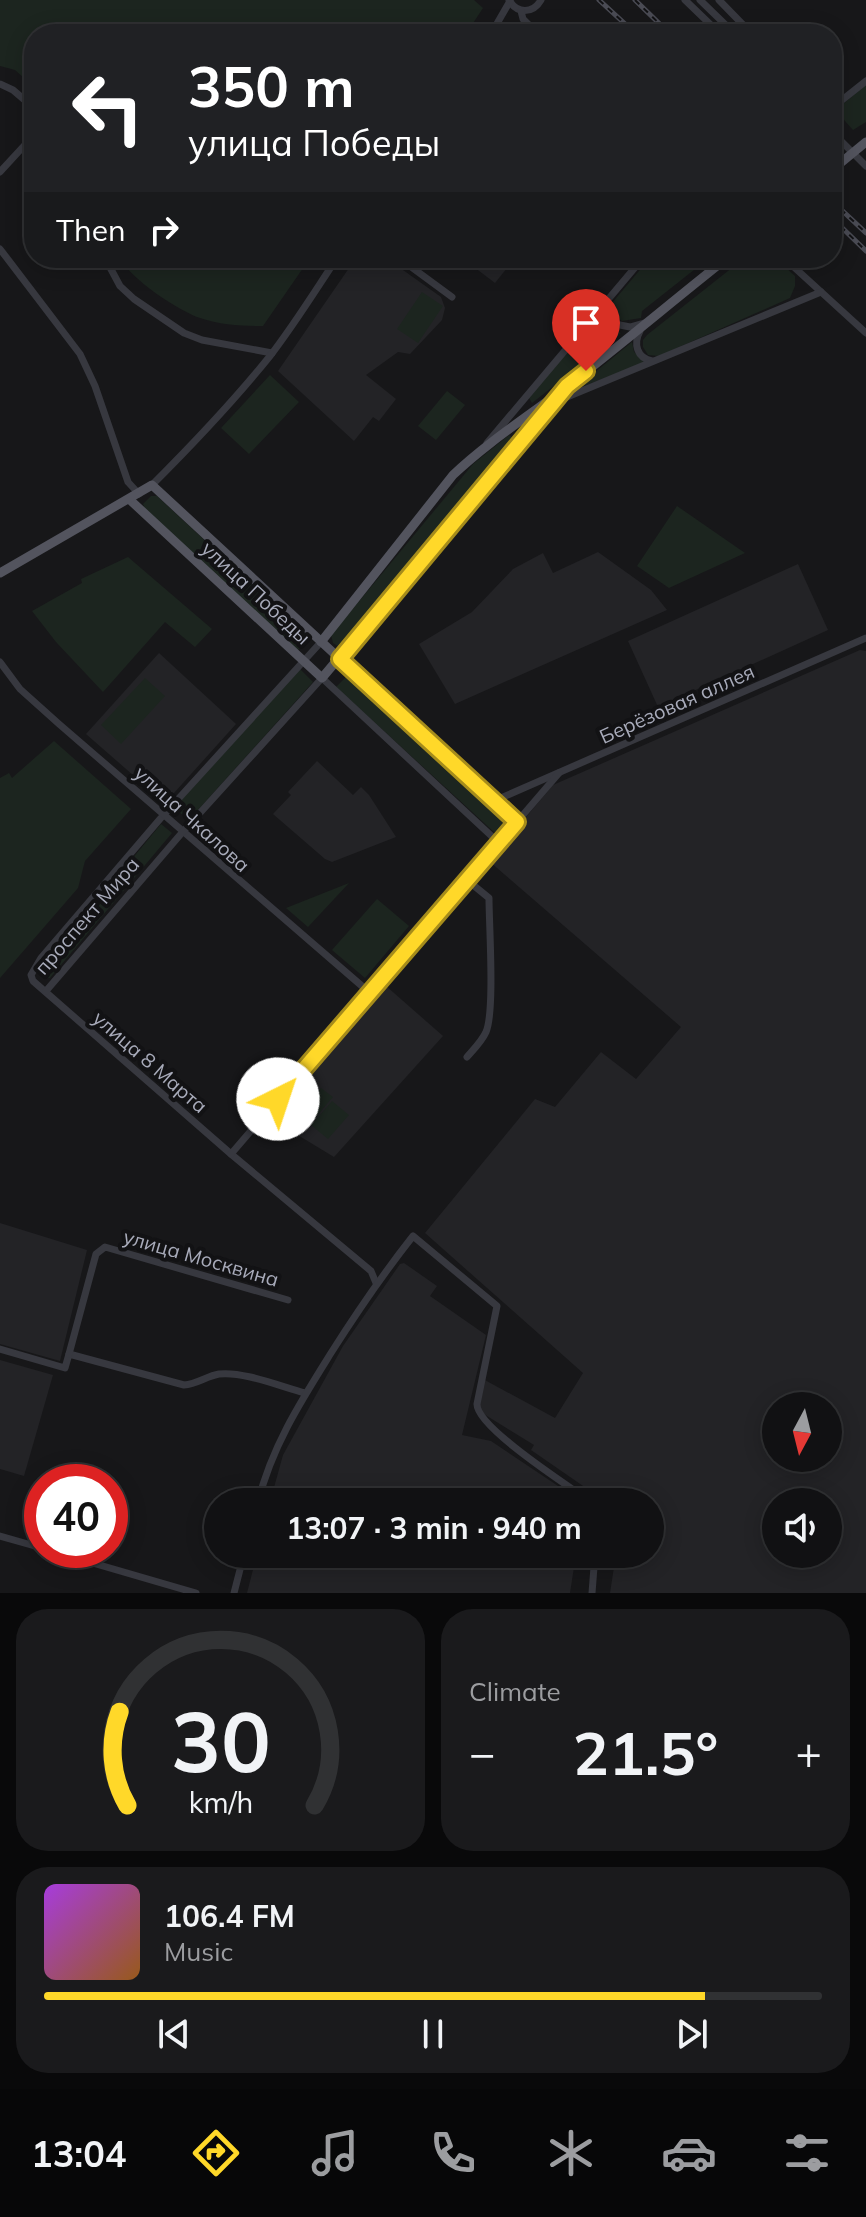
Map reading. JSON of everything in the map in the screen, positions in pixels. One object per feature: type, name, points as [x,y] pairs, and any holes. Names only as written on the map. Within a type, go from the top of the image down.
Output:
[{"type":"main road","points":[[842,162],[866,142]]},
{"type":"main road","name":"проспект Мира","points":[[321,642],[453,475],[485,446],[567,386],[714,268]]},
{"type":"main road","name":"проспект Мира","points":[[322,678],[567,386]]},
{"type":"main road","points":[[0,573],[152,485]]},
{"type":"main road","name":"улица Победы","points":[[152,485],[340,659]]},
{"type":"main road","name":"улица Победы","points":[[129,499],[322,678]]},
{"type":"street","points":[[501,19],[519,10],[534,9],[541,0]]},
{"type":"street","points":[[685,0],[710,24]]},
{"type":"street","points":[[700,0],[725,24]]},
{"type":"street","points":[[719,0],[742,24]]},
{"type":"street","points":[[498,24],[508,2],[519,10],[528,24]]},
{"type":"street","points":[[842,100],[866,81]]},
{"type":"street","points":[[0,84],[24,99]]},
{"type":"street","points":[[842,142],[866,166]]},
{"type":"street","points":[[0,172],[24,146]]},
{"type":"street","points":[[0,249],[80,354],[95,386],[128,482],[139,494]]},
{"type":"street","points":[[110,268],[120,286],[134,299],[184,333],[202,340],[272,353]]},
{"type":"street","points":[[152,485],[205,431],[272,353],[330,268]]},
{"type":"street","points":[[413,268],[452,297]]},
{"type":"street","points":[[485,446],[634,268]]},
{"type":"street","points":[[795,268],[866,333]]},
{"type":"street","points":[[553,403],[821,292]]},
{"type":"street","points":[[613,293],[607,308],[608,316],[615,324],[630,327],[649,320]]},
{"type":"street","points":[[649,320],[639,333],[636,345],[641,357],[654,361]]},
{"type":"street","name":"Берёзовая аллея","points":[[231,1154],[559,773],[866,638]]},
{"type":"street","name":"проспект Мира","points":[[321,642],[164,814],[33,969],[33,981],[46,991],[322,678]]},
{"type":"street","name":"улица Победы","points":[[340,659],[517,822]]},
{"type":"street","name":"улица Чкалова","points":[[0,662],[20,689],[370,993]]},
{"type":"street","name":"улица Победы","points":[[322,678],[499,843]]},
{"type":"street","points":[[494,801],[559,773]]},
{"type":"street","points":[[467,880],[489,898],[490,960],[488,1025],[482,1039],[467,1057]]},
{"type":"street","name":"улица 8 Марта","points":[[46,991],[231,1154],[371,1271],[376,1283]]},
{"type":"street","points":[[263,1488],[281,1437],[305,1393],[376,1283],[413,1236],[497,1306],[477,1411],[519,1451],[571,1488]]},
{"type":"street","name":"улица Москвина","points":[[69,1354],[96,1254],[105,1247],[288,1300]]},
{"type":"street","points":[[0,1349],[65,1368],[69,1354],[184,1385],[218,1374],[233,1374],[305,1393]]},
{"type":"street","points":[[0,1536],[24,1543]]},
{"type":"street","points":[[110,1568],[196,1593]]},
{"type":"street","points":[[234,1593],[240,1568]]},
{"type":"street","points":[[592,1593],[594,1568]]},
{"type":"shaded area","points":[[0,0],[474,0],[483,8],[473,24],[24,24],[24,78],[15,70],[0,66]]},
{"type":"shaded area","points":[[866,85],[866,122],[853,130],[842,118],[843,104]]},
{"type":"shaded area","points":[[127,268],[303,268],[263,326],[223,324],[191,314]]},
{"type":"shaded area","points":[[349,268],[400,268],[441,297],[445,308],[442,320],[410,354],[398,352],[366,375],[396,399],[379,421],[373,417],[354,441],[278,371]]},
{"type":"shaded area","points":[[475,268],[507,268],[495,283]]},
{"type":"shaded area","points":[[642,268],[696,268],[642,311],[641,318],[622,321],[614,315],[612,303]]},
{"type":"shaded area","points":[[732,268],[786,268],[795,276],[790,298],[659,356],[648,355],[643,347],[647,335]]},
{"type":"shaded area","points":[[422,292],[443,306],[418,343],[397,329]]},
{"type":"shaded area","points":[[598,314],[607,326],[621,333],[532,403],[529,398]]},
{"type":"shaded area","points":[[632,342],[634,352],[648,362],[573,390]]},
{"type":"shaded area","points":[[270,375],[299,402],[249,454],[221,428]]},
{"type":"shaded area","points":[[447,391],[465,405],[436,440],[418,426]]},
{"type":"shaded area","points":[[509,435],[514,439],[346,643],[339,647],[333,643],[331,635],[473,464]]},
{"type":"shaded area","points":[[151,496],[157,496],[310,638],[297,651],[145,509],[143,504]]},
{"type":"shaded area","points":[[677,506],[745,553],[669,588],[637,566]]},
{"type":"shaded area","points":[[598,552],[651,590],[667,610],[455,704],[419,644],[472,612],[513,569],[543,553],[553,573]]},
{"type":"shaded area","points":[[128,557],[212,629],[195,647],[165,622],[103,692],[32,611],[82,583],[81,579]]},
{"type":"shaded area","points":[[798,564],[828,630],[658,707],[628,641]]},
{"type":"shaded area","points":[[860,650],[866,651],[866,1593],[610,1593],[614,1568],[664,1568],[664,1488],[586,1488],[531,1450],[534,1445],[479,1411],[483,1379],[555,1418],[583,1373],[425,1233],[535,1099],[555,1107],[601,1052],[636,1079],[681,1027],[489,861],[553,785]]},
{"type":"shaded area","points":[[159,653],[236,724],[165,803],[86,734]]},
{"type":"shaded area","points":[[300,669],[313,682],[189,820],[174,808]]},
{"type":"shaded area","points":[[348,675],[506,820],[506,824],[494,832],[336,687]]},
{"type":"shaded area","points":[[145,678],[165,696],[121,744],[101,725]]},
{"type":"shaded area","points":[[54,741],[131,809],[85,861],[78,888],[0,978],[0,778],[9,773],[12,778]]},
{"type":"shaded area","points":[[317,761],[353,795],[361,787],[396,837],[332,862],[273,814],[291,795],[288,792]]},
{"type":"shaded area","points":[[161,824],[172,833],[50,978],[41,976],[38,968],[53,949],[62,956],[70,946],[64,941]]},
{"type":"shaded area","points":[[349,883],[308,927],[286,908]]},
{"type":"shaded area","points":[[377,899],[409,926],[365,978],[332,950]]},
{"type":"shaded area","points":[[386,986],[443,1036],[334,1157],[273,1120]]},
{"type":"shaded area","points":[[321,1088],[333,1097],[311,1123],[300,1113]]},
{"type":"shaded area","points":[[332,1101],[349,1115],[328,1139],[311,1125]]},
{"type":"shaded area","points":[[0,1223],[87,1250],[60,1361],[0,1344]]},
{"type":"shaded area","points":[[404,1263],[437,1286],[430,1296],[486,1335],[462,1435],[491,1441],[561,1488],[274,1488],[283,1455],[343,1346],[400,1264]]},
{"type":"shaded area","points":[[0,1360],[53,1375],[27,1464],[24,1464],[24,1476],[0,1469]]},
{"type":"shaded area","points":[[253,1568],[574,1568],[570,1593],[247,1593]]},
{"type":"railway","points":[[599,0],[625,24]]},
{"type":"railway","points":[[635,0],[660,24]]},
{"type":"railway","points":[[842,210],[866,233]]},
{"type":"railway","points":[[842,228],[866,251]]},
{"type":"route","points":[[278,1099],[517,822],[340,659],[567,386],[586,371]]}]
